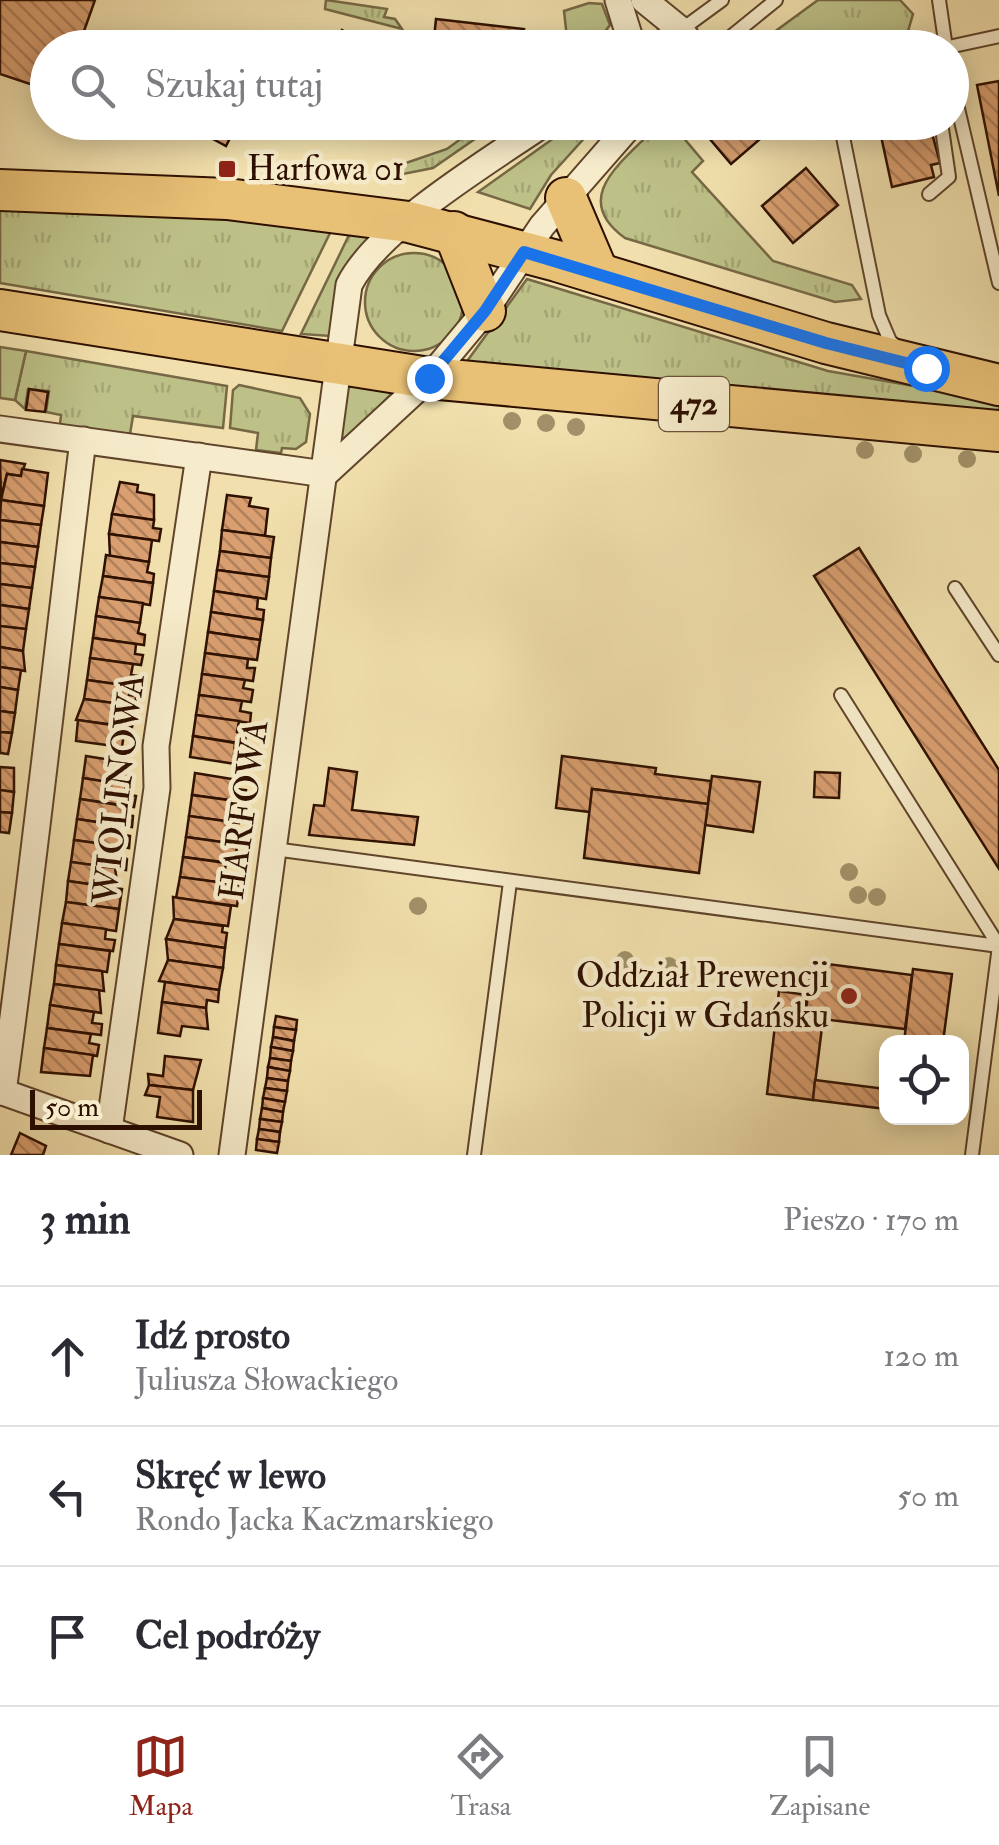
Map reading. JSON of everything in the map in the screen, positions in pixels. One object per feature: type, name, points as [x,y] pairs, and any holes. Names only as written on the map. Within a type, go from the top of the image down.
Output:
[{"type":"main road","points":[[0,190],[227,198],[409,222],[524,252],[826,343],[999,385]]},
{"type":"main road","points":[[566,198],[598,274]]},
{"type":"main road","points":[[454,232],[485,311]]},
{"type":"main road","name":"472","points":[[0,310],[429,378],[999,431]]},
{"type":"street","points":[[618,0],[627,30]]},
{"type":"street","points":[[644,0],[678,30]]},
{"type":"street","points":[[674,0],[685,30]]},
{"type":"street","points":[[336,366],[349,285],[359,265],[409,222],[521,140]]},
{"type":"street","points":[[0,429],[325,474],[429,378],[485,311],[566,198],[617,140]]},
{"type":"street","name":"HARFOWA","points":[[232,1155],[325,474],[336,366]]},
{"type":"street","points":[[83,440],[45,744],[43,802],[2,1092],[180,1155]]},
{"type":"street","name":"WIOLINOWA","points":[[110,1130],[157,788],[156,746],[198,456]]},
{"type":"lane","points":[[696,30],[722,0]]},
{"type":"lane","points":[[739,30],[776,0]]},
{"type":"lane","points":[[938,2],[942,30]]},
{"type":"lane","points":[[969,42],[999,36]]},
{"type":"lane","points":[[844,140],[882,326],[890,341],[926,368]]},
{"type":"lane","points":[[929,194],[949,177],[944,140]]},
{"type":"lane","points":[[963,140],[999,283]]},
{"type":"lane","points":[[956,588],[999,654]]},
{"type":"lane","points":[[840,694],[999,946],[972,1155]]},
{"type":"lane","points":[[274,849],[999,946]]},
{"type":"lane","points":[[474,1155],[510,882]]},
{"type":"green space","points":[[326,0],[387,9],[384,17],[395,19],[402,29],[325,9]]},
{"type":"green space","points":[[818,0],[900,0],[913,14],[908,30],[777,30]]},
{"type":"green space","points":[[589,3],[602,4],[610,25],[606,30],[566,30],[564,11]]},
{"type":"green space","points":[[459,140],[473,140],[433,168],[398,175],[400,165],[447,149]]},
{"type":"green space","points":[[551,140],[583,140],[551,175],[530,209],[478,192]]},
{"type":"green space","points":[[643,140],[685,140],[703,161],[692,172],[773,261],[852,285],[861,299],[835,302],[625,238],[608,222],[601,207],[608,178]]},
{"type":"green space","points":[[0,204],[215,212],[332,229],[282,331],[0,283]]},
{"type":"green space","points":[[350,233],[372,237],[346,269],[330,336],[301,334]]},
{"type":"green space","points":[[414,253],[433,257],[449,267],[459,283],[463,302],[459,321],[449,337],[433,347],[414,351],[395,347],[379,337],[369,321],[365,302],[369,283],[379,267],[395,257]]},
{"type":"green space","points":[[527,279],[828,371],[999,401],[999,415],[465,364]]},
{"type":"green space","points":[[0,347],[26,351],[15,400],[0,398]]},
{"type":"green space","points":[[26,351],[227,386],[223,428],[133,416],[130,434],[60,425],[61,415],[46,412],[49,391],[28,389],[25,409],[15,400]]},
{"type":"green space","points":[[346,383],[393,392],[336,452]]},
{"type":"green space","points":[[239,385],[300,398],[310,414],[306,442],[296,449],[282,448],[281,453],[256,450],[258,433],[230,428],[233,390]]},
{"type":"building","points":[[0,0],[95,0],[84,30],[30,30],[30,84],[0,74]]},
{"type":"building","points":[[436,19],[524,29],[524,30],[435,30]]},
{"type":"building","points":[[999,81],[999,196],[977,85]]},
{"type":"building","points":[[711,140],[759,140],[731,164]]},
{"type":"building","points":[[882,140],[934,140],[940,163],[931,165],[934,177],[892,187]]},
{"type":"building","points":[[806,168],[838,205],[793,243],[762,206]]},
{"type":"building","points":[[29,389],[48,392],[45,412],[26,410]]},
{"type":"building","points":[[0,460],[25,464],[21,476],[7,474],[1,498]]},
{"type":"building","points":[[22,469],[48,473],[44,506],[1,500],[7,474],[21,476]]},
{"type":"building","points":[[120,482],[138,485],[137,492],[154,495],[154,520],[112,514]]},
{"type":"building","points":[[227,495],[251,498],[249,506],[268,509],[265,536],[222,530]]},
{"type":"building","points":[[1,500],[44,506],[41,525],[0,520]]},
{"type":"building","points":[[112,514],[154,520],[153,528],[161,529],[159,541],[109,534]]},
{"type":"building","points":[[0,520],[41,525],[38,547],[0,542]]},
{"type":"building","points":[[222,530],[274,537],[271,558],[220,551]]},
{"type":"building","points":[[109,534],[152,540],[149,562],[110,556]]},
{"type":"building","points":[[0,542],[38,547],[35,567],[0,563]]},
{"type":"building","points":[[859,548],[999,770],[999,869],[814,576]]},
{"type":"building","points":[[220,551],[271,558],[269,577],[217,570]]},
{"type":"building","points":[[106,555],[149,562],[147,572],[154,574],[153,583],[103,576]]},
{"type":"building","points":[[0,563],[35,567],[32,588],[0,584]]},
{"type":"building","points":[[217,570],[269,577],[266,599],[214,591]]},
{"type":"building","points":[[103,576],[153,583],[150,605],[99,597]]},
{"type":"building","points":[[0,584],[32,588],[29,609],[0,605]]},
{"type":"building","points":[[214,591],[258,598],[257,609],[264,610],[263,620],[211,612]]},
{"type":"building","points":[[99,597],[143,603],[140,623],[96,616]]},
{"type":"building","points":[[0,605],[29,609],[26,629],[0,626]]},
{"type":"building","points":[[211,612],[263,620],[260,640],[208,632]]},
{"type":"building","points":[[96,616],[140,623],[138,633],[145,635],[144,645],[93,638]]},
{"type":"building","points":[[0,626],[26,629],[23,651],[0,647]]},
{"type":"building","points":[[208,632],[260,640],[257,660],[205,653]]},
{"type":"building","points":[[93,638],[136,644],[135,654],[143,655],[141,665],[90,658]]},
{"type":"building","points":[[0,647],[23,651],[25,671],[0,667]]},
{"type":"building","points":[[205,653],[248,659],[247,668],[255,668],[253,681],[202,674]]},
{"type":"building","points":[[90,658],[133,664],[131,675],[139,676],[138,687],[87,680]]},
{"type":"building","points":[[0,667],[21,670],[18,690],[0,687]]},
{"type":"building","points":[[202,674],[245,680],[243,688],[253,690],[251,702],[199,695]]},
{"type":"building","points":[[87,680],[130,686],[129,695],[136,696],[135,706],[84,699]]},
{"type":"building","points":[[0,687],[18,690],[15,713],[0,711]]},
{"type":"building","points":[[199,695],[242,701],[240,711],[251,713],[250,723],[196,715]]},
{"type":"building","points":[[84,699],[135,706],[132,727],[76,720]]},
{"type":"building","points":[[0,711],[15,713],[12,733],[0,732]]},
{"type":"building","points":[[196,715],[239,721],[237,732],[246,733],[245,744],[193,736]]},
{"type":"building","points":[[78,720],[125,727],[122,747],[76,741]]},
{"type":"building","points":[[0,732],[12,733],[8,754],[0,753]]},
{"type":"building","points":[[193,736],[235,743],[234,754],[243,755],[242,765],[190,757]]},
{"type":"building","points":[[86,756],[130,763],[126,785],[83,778]]},
{"type":"building","points":[[562,756],[656,768],[655,774],[711,781],[708,804],[592,789],[590,812],[556,808]]},
{"type":"building","points":[[0,767],[14,768],[14,792],[0,790]]},
{"type":"building","points":[[329,768],[357,772],[352,810],[418,817],[414,845],[309,835],[314,805],[324,806]]},
{"type":"building","points":[[815,772],[840,773],[839,798],[814,797]]},
{"type":"building","points":[[195,773],[238,780],[236,789],[246,790],[245,802],[192,795]]},
{"type":"building","points":[[712,776],[760,782],[753,832],[705,825]]},
{"type":"building","points":[[83,778],[126,785],[125,794],[136,796],[134,807],[80,799]]},
{"type":"building","points":[[592,789],[708,804],[699,873],[584,858]]},
{"type":"building","points":[[0,790],[14,792],[12,813],[0,812]]},
{"type":"building","points":[[192,795],[235,801],[233,812],[240,813],[239,823],[189,816]]},
{"type":"building","points":[[80,799],[125,806],[124,814],[133,816],[132,827],[77,819]]},
{"type":"building","points":[[0,812],[12,813],[9,833],[0,832]]},
{"type":"building","points":[[189,816],[232,822],[231,831],[238,832],[236,844],[186,837]]},
{"type":"building","points":[[77,819],[122,826],[121,834],[130,836],[129,848],[74,840]]},
{"type":"building","points":[[186,837],[236,844],[238,864],[183,857]]},
{"type":"building","points":[[74,840],[118,846],[117,852],[127,859],[126,870],[71,862]]},
{"type":"building","points":[[183,857],[226,863],[224,875],[231,876],[230,884],[180,877]]},
{"type":"building","points":[[71,862],[115,868],[118,888],[68,881]]},
{"type":"building","points":[[180,877],[240,885],[237,906],[176,898]]},
{"type":"building","points":[[68,881],[122,889],[119,909],[66,902]]},
{"type":"building","points":[[173,897],[231,906],[228,926],[174,919]]},
{"type":"building","points":[[66,902],[119,909],[116,931],[62,923]]},
{"type":"building","points":[[174,919],[223,926],[222,932],[227,933],[225,948],[166,939]]},
{"type":"building","points":[[62,923],[106,929],[105,939],[115,940],[113,951],[59,944]]},
{"type":"building","points":[[166,939],[225,948],[223,968],[168,960]]},
{"type":"building","points":[[59,944],[110,951],[107,972],[56,965]]},
{"type":"building","points":[[168,960],[223,968],[219,990],[159,981]]},
{"type":"building","points":[[812,962],[912,975],[905,1029],[805,1017]]},
{"type":"building","points":[[56,965],[102,971],[104,991],[54,984]]},
{"type":"building","points":[[913,969],[952,974],[944,1035],[905,1035]]},
{"type":"building","points":[[165,982],[219,990],[218,1002],[207,1000],[206,1008],[162,1002]]},
{"type":"building","points":[[54,984],[99,990],[101,1013],[50,1005]]},
{"type":"building","points":[[779,991],[807,995],[805,1017],[823,1019],[813,1100],[767,1094]]},
{"type":"building","points":[[162,1002],[206,1008],[208,1029],[182,1026],[180,1036],[158,1033]]},
{"type":"building","points":[[50,1005],[94,1012],[92,1023],[102,1024],[101,1035],[47,1028]]},
{"type":"building","points":[[276,1016],[297,1020],[296,1030],[274,1027]]},
{"type":"building","points":[[274,1027],[296,1030],[294,1041],[273,1037]]},
{"type":"building","points":[[47,1028],[91,1034],[89,1043],[99,1045],[97,1056],[44,1048]]},
{"type":"building","points":[[273,1037],[294,1041],[293,1051],[271,1047]]},
{"type":"building","points":[[271,1047],[293,1051],[291,1061],[270,1058]]},
{"type":"building","points":[[44,1048],[93,1055],[90,1076],[41,1072]]},
{"type":"building","points":[[165,1056],[201,1060],[193,1090],[149,1085],[148,1074],[163,1076]]},
{"type":"building","points":[[270,1058],[291,1061],[290,1071],[268,1067]]},
{"type":"building","points":[[268,1067],[290,1071],[288,1081],[267,1078]]},
{"type":"building","points":[[267,1078],[288,1081],[287,1091],[265,1088]]},
{"type":"building","points":[[815,1080],[879,1088],[879,1108],[813,1100]]},
{"type":"building","points":[[149,1085],[193,1090],[193,1122],[157,1117],[160,1097],[145,1095]]},
{"type":"building","points":[[265,1088],[287,1091],[285,1102],[263,1098]]},
{"type":"building","points":[[263,1098],[285,1102],[283,1112],[262,1108]]},
{"type":"building","points":[[262,1108],[283,1112],[282,1122],[260,1119]]},
{"type":"building","points":[[260,1119],[282,1122],[280,1132],[259,1129]]},
{"type":"building","points":[[259,1129],[280,1132],[279,1142],[257,1139]]},
{"type":"building","points":[[20,1133],[46,1146],[43,1155],[11,1155]]},
{"type":"building","points":[[257,1139],[279,1142],[277,1153],[256,1150]]},
{"type":"place","name":"Harfowa 01","points":[[227,169]]},
{"type":"place","name":"Oddział Prewencji Policji w Gdańsku","points":[[849,996]]},
{"type":"route","points":[[429,378],[485,311],[524,252],[826,343],[926,368]]}]
